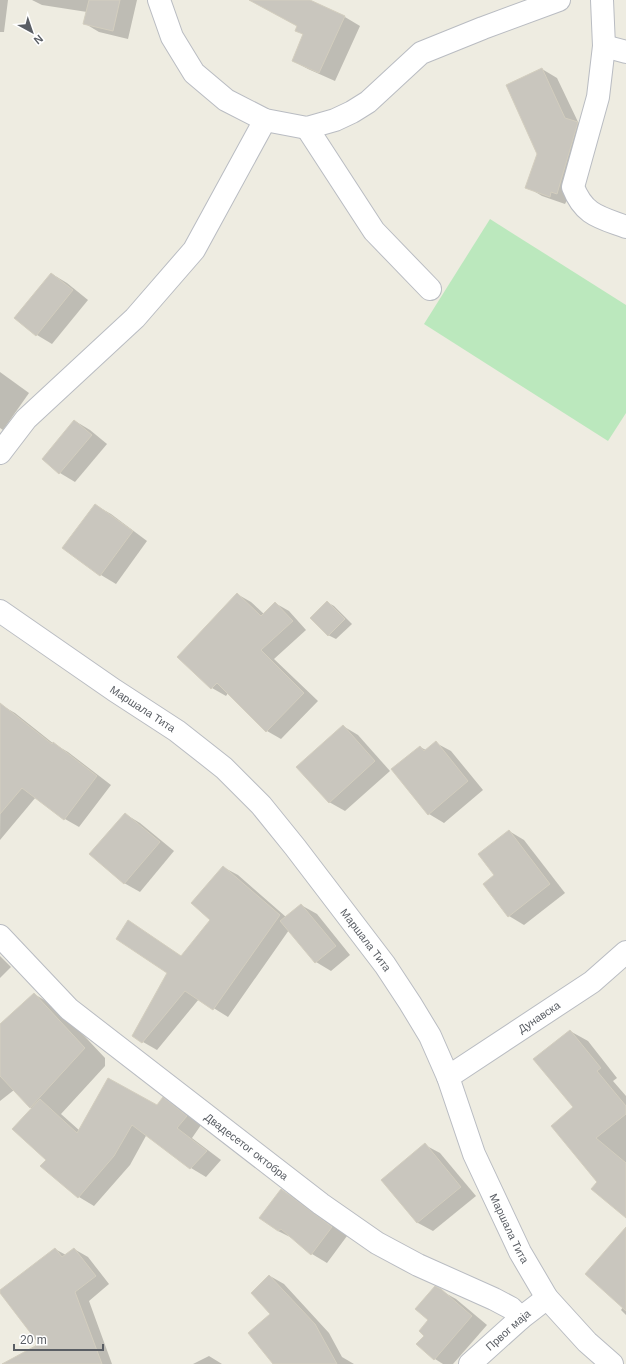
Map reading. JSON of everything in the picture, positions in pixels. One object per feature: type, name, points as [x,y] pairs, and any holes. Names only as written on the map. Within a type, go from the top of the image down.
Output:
[{"type":"street","points":[[159,0],[172,37],[194,73],[226,100],[265,120],[307,128],[335,120],[368,102],[421,53],[559,0]]},
{"type":"street","points":[[602,0],[604,46],[598,97],[573,187],[584,208],[602,218],[626,227]]},
{"type":"street","points":[[604,46],[626,52]]},
{"type":"street","points":[[0,453],[26,419],[135,318],[194,250],[265,120]]},
{"type":"street","points":[[307,128],[374,231],[430,289]]},
{"type":"street","name":"Маршала Тита","points":[[0,611],[114,690],[177,731],[224,768],[261,805],[385,965],[430,1036],[448,1077],[474,1154],[520,1252],[547,1298],[587,1342],[612,1364]]},
{"type":"street","name":"Двадесетог октобра","points":[[0,936],[69,1009],[321,1204],[377,1243],[418,1265],[494,1299],[511,1308],[521,1318]]},
{"type":"street","name":"Дунавска","points":[[448,1077],[592,982],[626,952]]},
{"type":"street","name":"Првог маја","points":[[470,1364],[521,1318],[547,1298]]},
{"type":"green space","points":[[490,219],[626,305],[626,413],[608,441],[424,324]]},
{"type":"building","points":[[89,0],[120,0],[113,31],[83,24]]},
{"type":"building","points":[[249,0],[310,0],[345,16],[319,73],[292,61],[303,34],[295,31],[297,26]]},
{"type":"building","points":[[542,68],[565,118],[578,122],[557,194],[551,192],[550,197],[525,188],[537,154],[506,85]]},
{"type":"building","points":[[51,273],[73,290],[36,336],[14,318]]},
{"type":"building","points":[[74,420],[92,435],[59,474],[42,459]]},
{"type":"building","points":[[95,504],[133,531],[100,576],[62,548]]},
{"type":"building","points":[[237,593],[261,616],[275,602],[293,621],[261,650],[304,693],[266,732],[217,683],[211,689],[177,657]]},
{"type":"building","points":[[327,601],[345,619],[328,636],[310,618]]},
{"type":"building","points":[[0,703],[52,744],[53,742],[97,776],[64,820],[22,788],[0,814]]},
{"type":"building","points":[[343,725],[375,761],[329,803],[296,767]]},
{"type":"building","points":[[436,741],[468,781],[428,815],[391,769],[420,746],[424,751]]},
{"type":"building","points":[[125,813],[160,842],[124,884],[89,854]]},
{"type":"building","points":[[509,830],[550,884],[508,917],[483,884],[494,875],[478,854]]},
{"type":"building","points":[[223,866],[280,915],[213,1010],[185,991],[142,1043],[132,1036],[167,973],[116,939],[128,920],[181,956],[210,920],[191,903]]},
{"type":"building","points":[[301,904],[336,946],[315,963],[280,921]]},
{"type":"building","points":[[34,993],[85,1048],[30,1108],[0,1076],[0,1024]]},
{"type":"building","points":[[570,1030],[601,1068],[597,1071],[626,1106],[626,1114],[596,1138],[626,1163],[626,1218],[591,1189],[597,1182],[551,1126],[573,1107],[533,1059]]},
{"type":"building","points":[[108,1078],[157,1105],[163,1097],[187,1116],[177,1128],[207,1151],[190,1169],[132,1125],[114,1156],[78,1198],[40,1166],[46,1160],[12,1129],[40,1099],[77,1133]]},
{"type":"building","points":[[425,1143],[461,1187],[417,1223],[381,1180]]},
{"type":"building","points":[[281,1189],[332,1227],[311,1255],[281,1229],[278,1231],[259,1218]]},
{"type":"building","points":[[626,1227],[626,1311],[585,1274]]},
{"type":"building","points":[[55,1248],[62,1257],[74,1248],[96,1276],[75,1292],[102,1364],[2,1364],[39,1344],[0,1293],[0,1290]]},
{"type":"building","points":[[269,1275],[315,1324],[337,1364],[273,1364],[248,1333],[270,1314],[251,1293]]},
{"type":"building","points":[[435,1286],[441,1289],[472,1316],[434,1360],[416,1344],[424,1336],[419,1331],[428,1320],[415,1309]]}]
